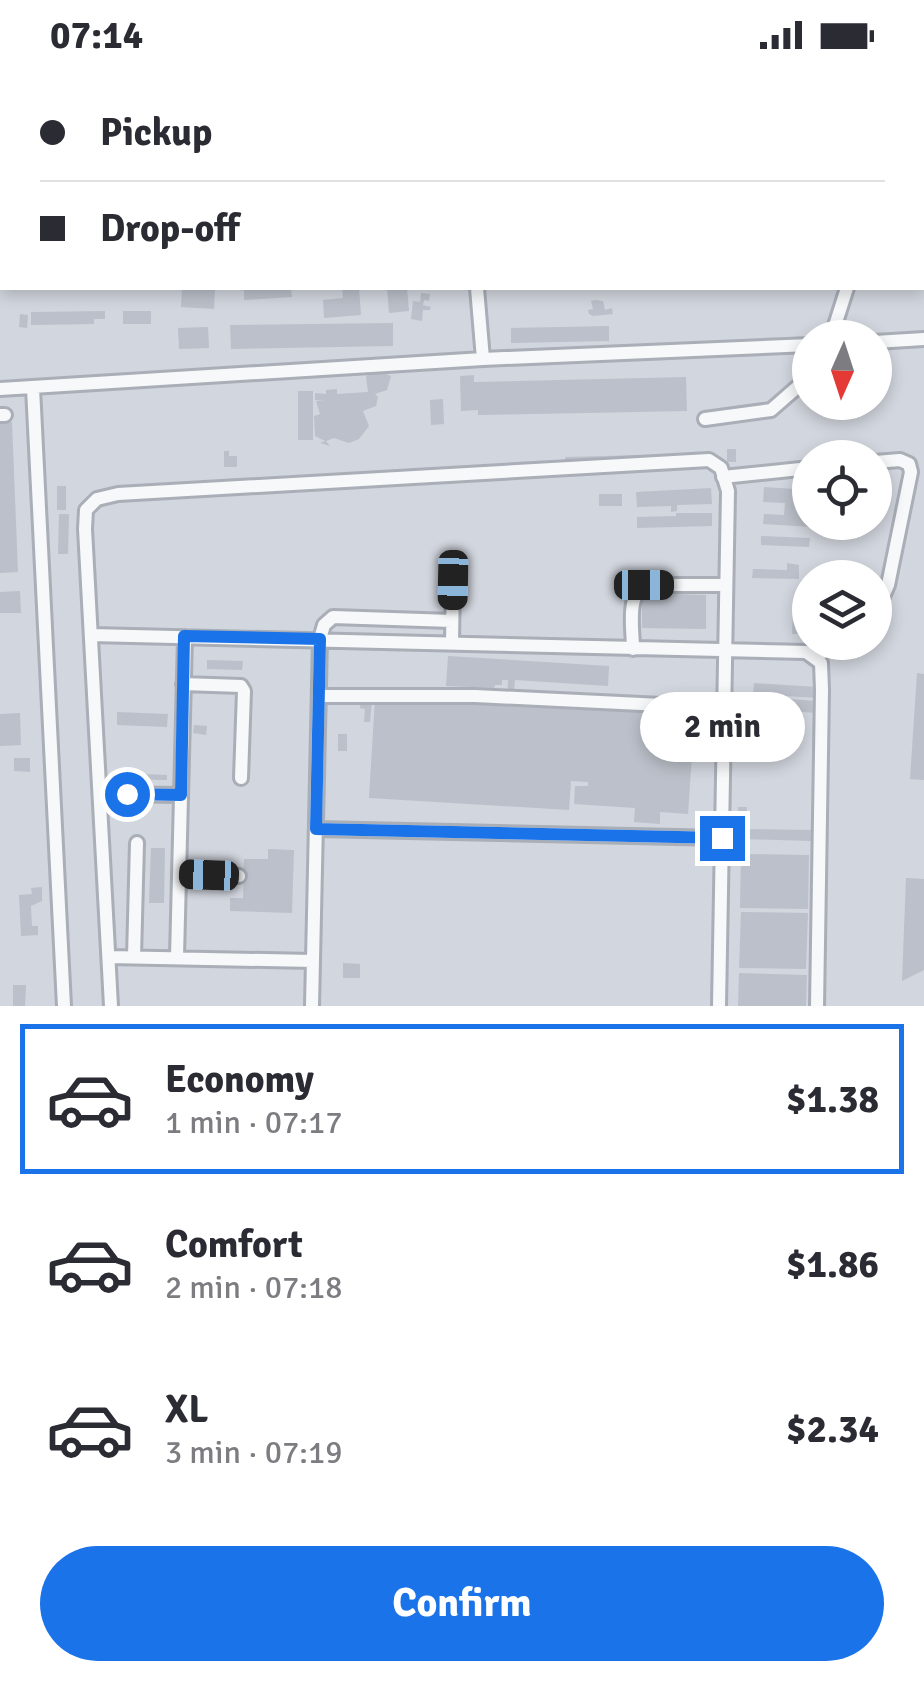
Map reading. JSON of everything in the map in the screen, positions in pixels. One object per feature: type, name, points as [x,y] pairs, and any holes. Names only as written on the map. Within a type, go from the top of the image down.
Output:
[{"type":"street","points":[[478,290],[483,358]]},
{"type":"street","points":[[837,320],[846,290]]},
{"type":"street","points":[[892,341],[924,339]]},
{"type":"street","points":[[0,389],[483,358],[792,346]]},
{"type":"street","points":[[33,388],[64,1006]]},
{"type":"street","points":[[705,419],[771,410],[792,392]]},
{"type":"street","points":[[112,1006],[85,529],[86,510],[96,499],[118,494],[708,460],[720,468],[728,491],[718,1006]]},
{"type":"street","points":[[892,461],[909,464],[911,472],[892,565]]},
{"type":"street","points":[[723,476],[792,470]]},
{"type":"street","points":[[452,643],[453,580]]},
{"type":"street","points":[[633,649],[637,589],[644,585],[726,585]]},
{"type":"street","points":[[312,1006],[320,639],[324,625],[334,617],[452,621]]},
{"type":"street","points":[[91,635],[792,652]]},
{"type":"street","points":[[177,956],[184,636]]},
{"type":"street","points":[[817,1006],[822,690],[818,660]]},
{"type":"street","points":[[184,684],[240,686],[244,691],[241,778]]},
{"type":"street","points":[[319,696],[475,696],[723,708]]},
{"type":"street","points":[[100,794],[181,795]]},
{"type":"street","points":[[316,829],[722,838]]},
{"type":"street","points":[[134,956],[137,843]]},
{"type":"street","points":[[179,874],[239,876]]},
{"type":"street","points":[[109,956],[313,961]]},
{"type":"shaded area","points":[[0,290],[924,290],[924,1006],[0,1006]]},
{"type":"building","points":[[182,290],[215,290],[214,309],[181,307]]},
{"type":"building","points":[[244,290],[291,290],[292,297],[244,300]]},
{"type":"building","points":[[342,290],[359,290],[361,315],[324,318],[323,300],[343,298]]},
{"type":"building","points":[[387,290],[407,290],[409,311],[389,313]]},
{"type":"building","points":[[421,293],[430,294],[423,305],[431,307],[423,310],[422,321],[411,319],[413,301],[420,302]]},
{"type":"building","points":[[591,301],[603,301],[605,310],[612,308],[613,314],[589,314],[588,310],[593,309]]},
{"type":"building","points":[[105,311],[105,319],[94,319],[94,324],[31,325],[31,312]]},
{"type":"building","points":[[123,311],[151,311],[151,324],[123,324]]},
{"type":"building","points":[[20,314],[28,315],[27,328],[19,327]]},
{"type":"building","points":[[393,323],[393,346],[231,349],[230,325]]},
{"type":"building","points":[[609,326],[609,341],[511,343],[511,328]]},
{"type":"building","points":[[208,327],[209,348],[179,349],[178,328]]},
{"type":"building","points":[[382,366],[384,373],[391,376],[387,390],[375,394],[376,406],[363,411],[369,426],[359,439],[349,443],[334,438],[326,441],[330,446],[320,443],[325,441],[315,436],[314,416],[320,414],[316,401],[324,400],[315,400],[315,393],[337,389],[337,394],[368,392],[366,377],[374,367]]},
{"type":"building","points":[[474,375],[474,382],[686,377],[687,411],[478,415],[478,410],[461,411],[460,376]]},
{"type":"building","points":[[298,391],[313,391],[313,440],[298,440]]},
{"type":"building","points":[[443,399],[444,424],[431,425],[430,400]]},
{"type":"building","points":[[12,422],[18,572],[0,573],[0,423]]},
{"type":"building","points":[[727,449],[736,449],[736,462],[727,462]]},
{"type":"building","points":[[224,451],[237,456],[237,467],[224,467]]},
{"type":"building","points":[[679,454],[679,461],[566,464],[565,457]]},
{"type":"building","points":[[57,486],[66,486],[66,510],[57,510]]},
{"type":"building","points":[[764,487],[792,489],[792,526],[763,524],[764,514],[784,515],[785,503],[763,502]]},
{"type":"building","points":[[711,488],[712,504],[677,505],[677,511],[671,512],[671,506],[637,507],[636,492]]},
{"type":"building","points":[[599,494],[622,494],[622,506],[599,506]]},
{"type":"building","points":[[712,513],[712,526],[637,528],[637,517]]},
{"type":"building","points":[[59,514],[69,514],[68,554],[58,554]]},
{"type":"building","points":[[761,536],[810,540],[809,547],[761,545]]},
{"type":"building","points":[[459,558],[459,572],[445,572],[445,559]]},
{"type":"building","points":[[787,563],[792,564],[792,579],[752,578],[753,569],[787,570]]},
{"type":"building","points":[[20,591],[21,613],[0,613],[0,592]]},
{"type":"building","points":[[642,593],[706,595],[706,629],[642,628]]},
{"type":"building","points":[[448,656],[609,666],[608,686],[515,680],[513,702],[707,713],[705,741],[693,740],[688,814],[660,812],[660,824],[634,822],[635,808],[574,804],[575,786],[588,786],[588,782],[571,781],[569,810],[369,798],[375,698],[507,706],[508,680],[494,688],[446,686]]},
{"type":"building","points":[[207,660],[243,661],[242,670],[207,669]]},
{"type":"building","points":[[917,673],[924,674],[924,780],[910,779]]},
{"type":"building","points":[[754,683],[818,687],[818,698],[753,694]]},
{"type":"building","points":[[759,697],[818,701],[817,713],[759,709]]},
{"type":"building","points":[[361,700],[372,701],[370,722],[364,722]]},
{"type":"building","points":[[117,712],[168,714],[167,727],[117,725]]},
{"type":"building","points":[[20,713],[21,745],[0,746],[0,714]]},
{"type":"building","points":[[194,725],[207,726],[206,735],[193,733]]},
{"type":"building","points":[[338,734],[347,734],[347,751],[338,751]]},
{"type":"building","points":[[14,758],[30,758],[30,772],[14,771]]},
{"type":"building","points":[[116,773],[167,775],[167,780],[115,779]]},
{"type":"building","points":[[738,807],[747,807],[746,823],[738,823]]},
{"type":"building","points":[[742,829],[811,830],[811,841],[741,839]]},
{"type":"building","points":[[151,848],[165,848],[164,903],[149,903]]},
{"type":"building","points":[[268,849],[294,850],[292,913],[230,911],[230,898],[243,898],[244,859],[268,859]]},
{"type":"building","points":[[741,854],[809,855],[808,909],[740,908]]},
{"type":"building","points":[[906,878],[924,879],[924,970],[902,981]]},
{"type":"building","points":[[42,887],[42,901],[31,906],[32,926],[38,926],[38,935],[21,936],[19,895],[32,894],[31,888]]},
{"type":"building","points":[[741,912],[808,913],[806,969],[739,968]]},
{"type":"building","points":[[343,963],[360,964],[360,978],[343,978]]},
{"type":"building","points":[[739,973],[807,975],[806,1006],[738,1006]]},
{"type":"building","points":[[13,985],[26,985],[25,1006],[13,1006]]},
{"type":"route","points":[[127,794],[181,795],[184,636],[320,639],[316,829],[722,838]]}]
